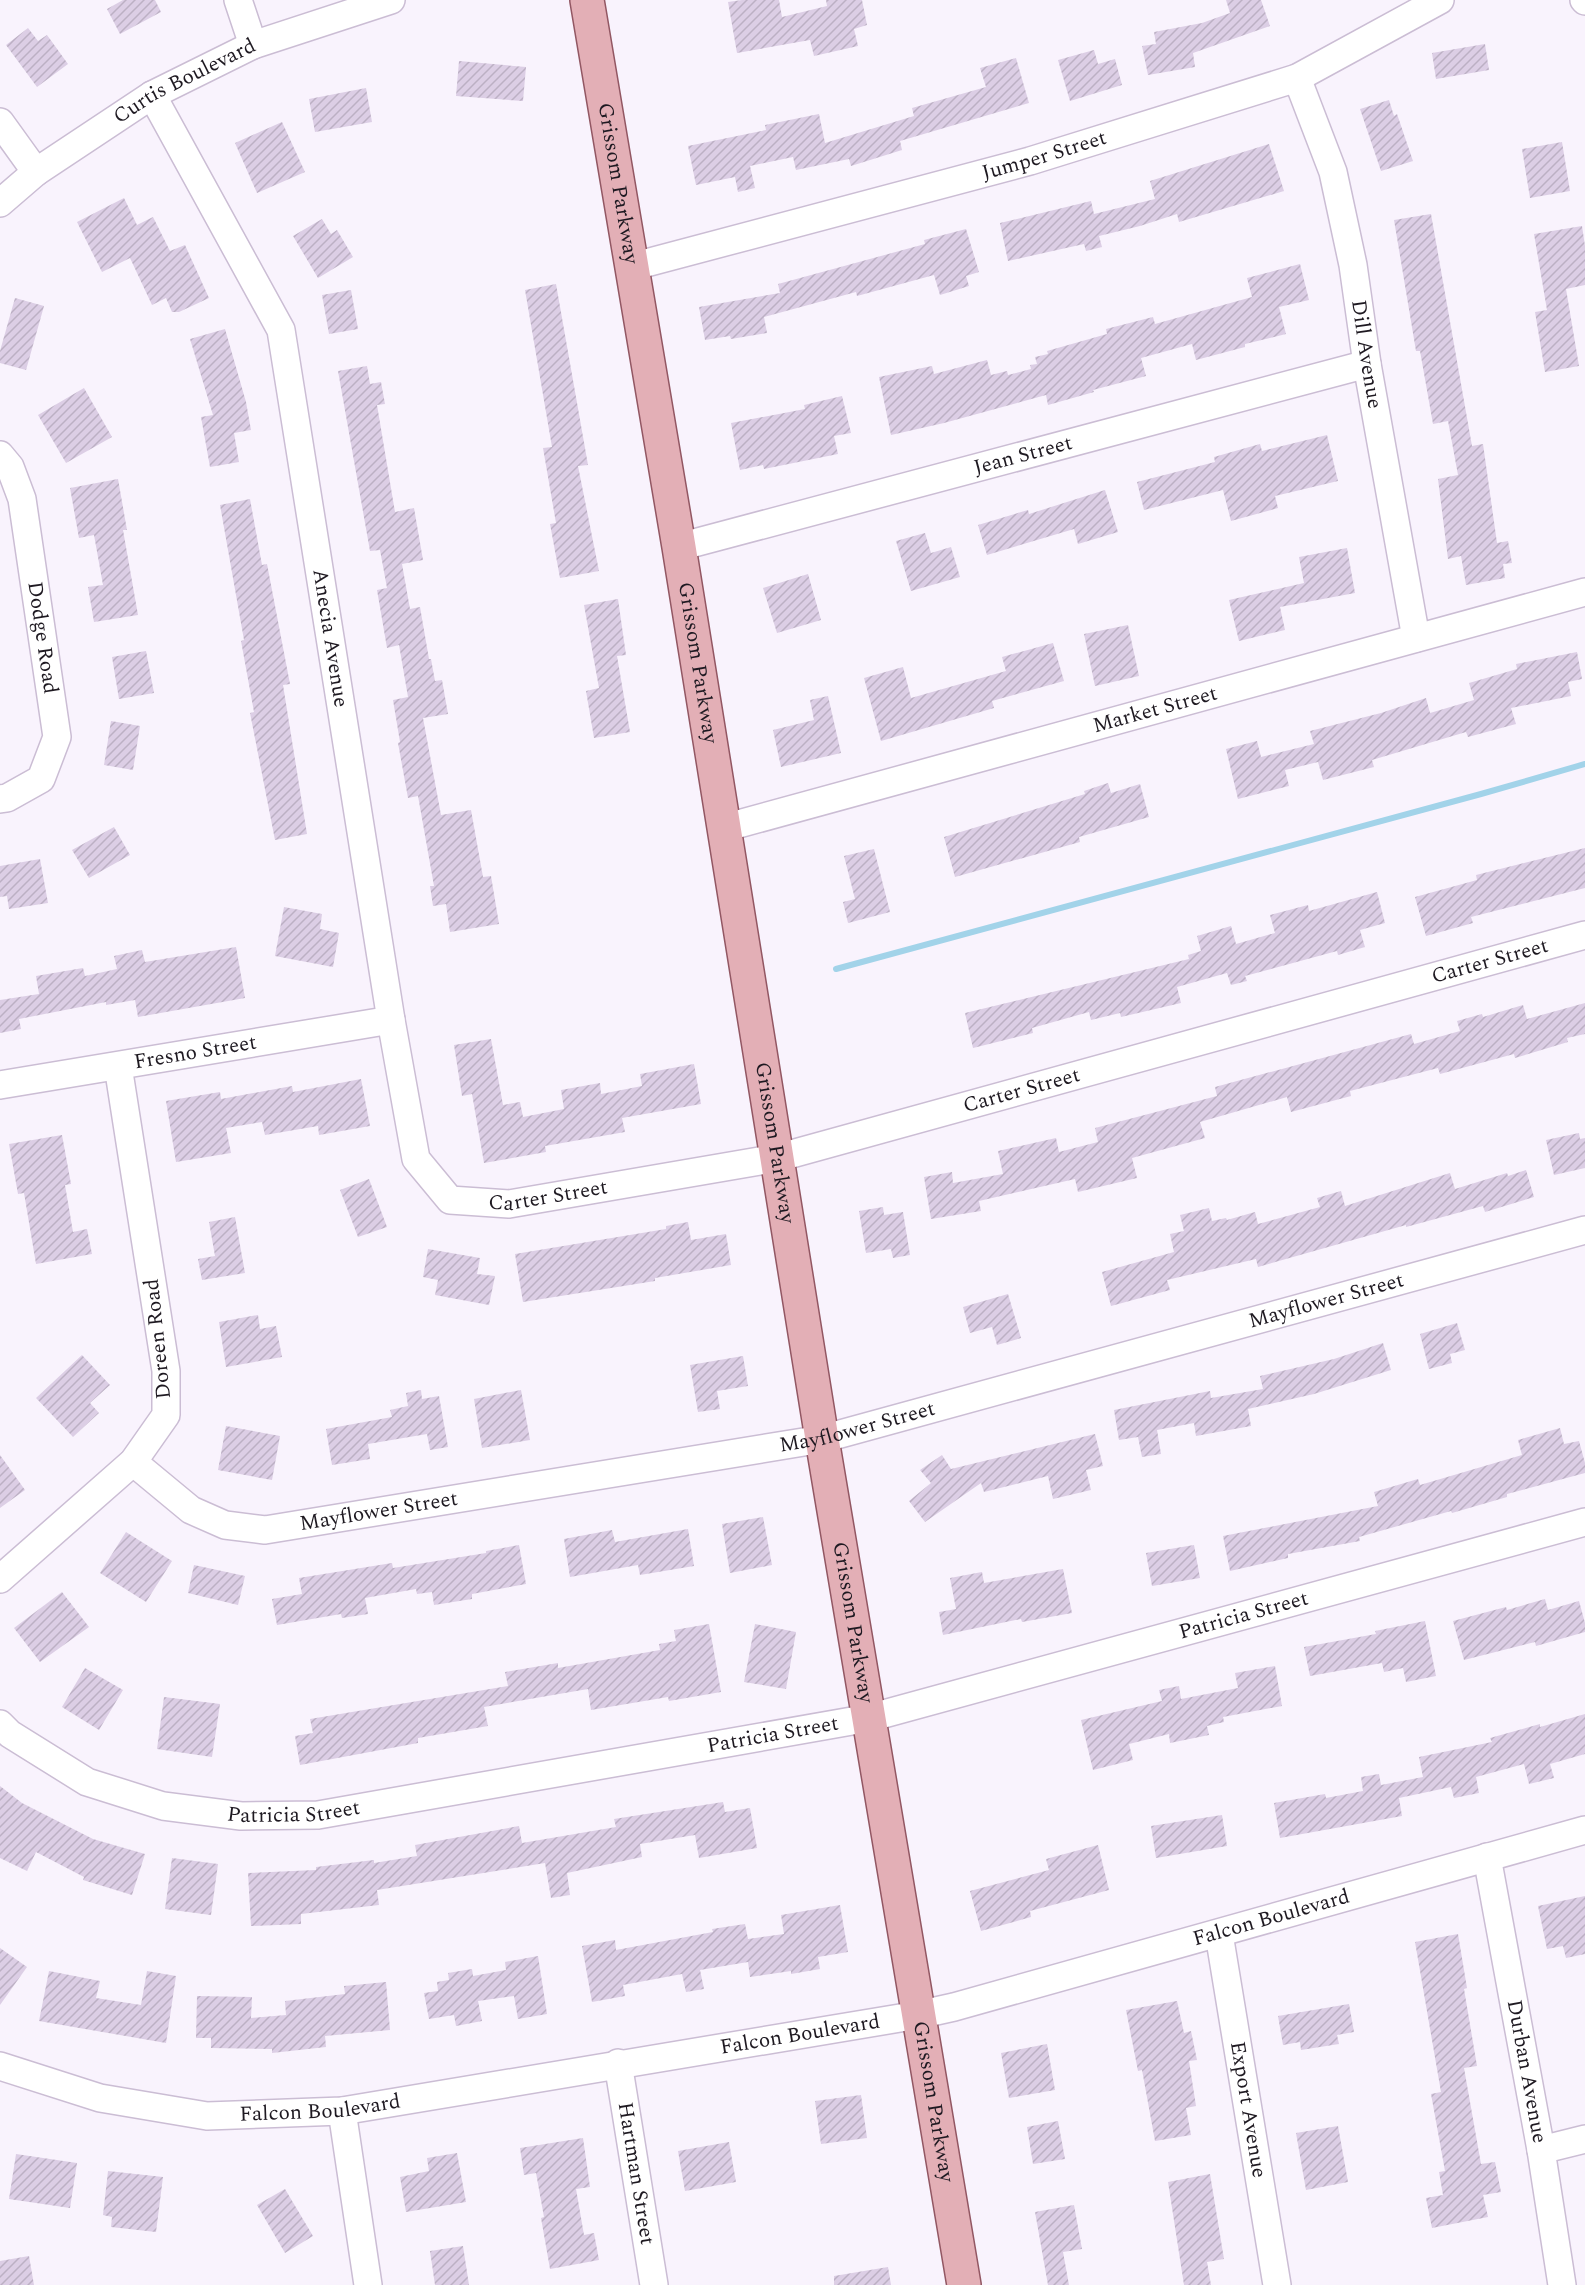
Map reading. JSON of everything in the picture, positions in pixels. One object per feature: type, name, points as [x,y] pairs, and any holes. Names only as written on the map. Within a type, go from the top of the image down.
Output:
[{"type":"main road","name":"Grissom Parkway","points":[[587,0],[679,547],[822,1439],[964,2285]]},
{"type":"street","points":[[238,0],[253,45]]},
{"type":"street","name":"Curtis Boulevard","points":[[0,203],[36,172],[152,95],[253,45],[391,0]]},
{"type":"street","name":"Jumper Street","points":[[631,267],[1030,161],[1297,78],[1440,0]]},
{"type":"street","name":"Dill Avenue","points":[[1297,78],[1333,172],[1353,265],[1367,364],[1416,638]]},
{"type":"street","name":"Anecia Avenue","points":[[152,95],[281,330],[391,1020],[416,1159],[450,1200]]},
{"type":"street","points":[[0,122],[36,172]]},
{"type":"street","name":"Jean Street","points":[[679,547],[1367,364]]},
{"type":"street","name":"Dodge Road","points":[[0,455],[10,467],[22,499],[57,737],[41,779],[7,798],[0,799]]},
{"type":"street","name":"Market Street","points":[[724,828],[1585,592]]},
{"type":"street","name":"Carter Street","points":[[450,1200],[509,1204],[777,1158],[1585,935]]},
{"type":"street","name":"Fresno Street","points":[[0,1085],[391,1020]]},
{"type":"street","name":"Doreen Road","points":[[0,1579],[133,1462],[166,1415],[166,1371],[118,1066]]},
{"type":"street","name":"Mayflower Street","points":[[133,1462],[191,1510],[225,1526],[265,1530],[822,1439],[1585,1230]]},
{"type":"street","name":"Patricia Street","points":[[0,1724],[10,1734],[87,1782],[163,1806],[241,1816],[318,1815],[869,1718],[1585,1522]]},
{"type":"street","name":"Falcon Boulevard","points":[[0,2067],[100,2098],[207,2116],[342,2111],[618,2063],[918,2015],[954,2007],[1585,1830]]},
{"type":"street","name":"Durban Avenue","points":[[1487,1857],[1563,2285]]},
{"type":"street","name":"Export Avenue","points":[[1218,1934],[1277,2285]]},
{"type":"street","name":"Hartman Street","points":[[618,2063],[654,2285]]},
{"type":"street","points":[[342,2111],[368,2285]]},
{"type":"street","points":[[1541,2151],[1585,2139]]},
{"type":"building","points":[[123,0],[155,0],[161,12],[120,34],[107,9]]},
{"type":"building","points":[[779,0],[782,17],[827,6],[826,0],[862,0],[867,25],[854,29],[858,46],[814,56],[810,40],[737,53],[728,2]]},
{"type":"building","points":[[1226,0],[1261,0],[1270,26],[1193,53],[1195,67],[1148,75],[1142,46],[1156,44],[1154,32],[1202,23],[1230,13]]},
{"type":"building","points":[[28,28],[38,41],[47,35],[68,64],[37,87],[6,45]]},
{"type":"building","points":[[1485,44],[1489,70],[1436,79],[1432,53]]},
{"type":"building","points":[[1094,50],[1098,64],[1115,59],[1122,85],[1070,101],[1058,60]]},
{"type":"building","points":[[1016,58],[1029,103],[900,141],[902,150],[851,166],[849,159],[796,170],[793,157],[750,166],[755,188],[738,192],[735,177],[696,185],[688,146],[766,130],[765,125],[819,114],[825,143],[914,116],[912,108],[986,87],[980,68]]},
{"type":"building","points":[[459,61],[526,67],[523,101],[456,96]]},
{"type":"building","points":[[366,88],[372,122],[315,132],[309,99]]},
{"type":"building","points":[[1389,100],[1394,116],[1397,114],[1413,161],[1381,171],[1360,109]]},
{"type":"building","points":[[282,122],[305,172],[257,193],[235,143]]},
{"type":"building","points":[[1562,142],[1570,191],[1530,198],[1522,149]]},
{"type":"building","points":[[1269,144],[1284,191],[1179,222],[1177,214],[1099,236],[1102,247],[1086,251],[1084,244],[1008,261],[1000,223],[1091,201],[1094,214],[1155,199],[1150,181]]},
{"type":"building","points":[[124,198],[137,225],[153,217],[170,251],[185,245],[209,298],[179,312],[172,312],[166,298],[152,305],[130,258],[102,272],[77,222]]},
{"type":"building","points":[[1431,214],[1472,446],[1483,444],[1497,543],[1508,541],[1512,563],[1503,564],[1505,578],[1466,585],[1461,556],[1448,559],[1438,479],[1458,475],[1448,421],[1433,424],[1420,351],[1416,351],[1394,220]]},
{"type":"building","points":[[322,219],[331,234],[337,230],[353,257],[318,278],[293,236]]},
{"type":"building","points":[[1582,226],[1585,246],[1585,285],[1566,289],[1579,366],[1545,372],[1535,312],[1547,310],[1534,234]]},
{"type":"building","points":[[966,229],[979,272],[966,276],[969,286],[940,295],[934,275],[857,296],[856,292],[764,317],[767,333],[731,339],[730,336],[705,340],[699,307],[780,293],[778,284],[925,244],[924,240]]},
{"type":"building","points":[[1300,264],[1309,300],[1279,307],[1286,334],[1196,360],[1192,344],[1141,358],[1146,376],[1093,390],[1094,392],[1048,405],[1046,395],[891,435],[879,377],[932,366],[934,374],[987,360],[991,375],[1007,371],[1008,375],[1031,369],[1030,365],[1037,364],[1035,357],[1048,354],[1047,351],[1107,334],[1106,329],[1153,317],[1155,324],[1252,297],[1247,278]]},
{"type":"building","points":[[556,284],[588,465],[578,466],[599,571],[560,578],[550,524],[556,523],[543,448],[552,447],[525,290]]},
{"type":"building","points":[[351,290],[358,329],[329,334],[322,295]]},
{"type":"building","points":[[15,298],[44,306],[26,370],[0,363],[0,351]]},
{"type":"building","points":[[225,329],[246,402],[251,430],[234,433],[239,462],[210,467],[201,417],[213,415],[190,339]]},
{"type":"building","points":[[367,366],[370,384],[381,382],[385,404],[377,405],[395,512],[414,508],[423,560],[402,564],[410,609],[420,607],[429,659],[431,659],[435,681],[442,680],[448,714],[423,718],[441,815],[471,810],[483,877],[491,876],[499,924],[450,932],[446,904],[433,906],[430,886],[434,886],[418,796],[408,798],[398,743],[400,742],[393,700],[408,697],[399,645],[387,648],[377,590],[387,588],[380,550],[370,551],[338,371]]},
{"type":"building","points":[[84,388],[112,437],[66,463],[38,415]]},
{"type":"building","points":[[842,396],[851,433],[834,436],[838,454],[764,469],[763,465],[740,470],[731,423],[805,409],[804,405]]},
{"type":"building","points":[[1327,435],[1338,481],[1275,496],[1278,508],[1231,521],[1223,490],[1144,510],[1137,482],[1215,462],[1214,457],[1260,444],[1262,451]]},
{"type":"building","points":[[118,479],[127,530],[123,530],[138,615],[94,622],[88,587],[103,585],[94,535],[79,538],[70,488]]},
{"type":"building","points":[[1105,490],[1118,532],[1078,544],[1074,529],[987,555],[978,525],[1028,510],[1029,514]]},
{"type":"building","points":[[250,499],[262,565],[267,564],[290,684],[283,685],[307,834],[275,840],[250,713],[254,712],[241,641],[244,640],[220,505]]},
{"type":"building","points":[[925,533],[931,553],[951,547],[960,577],[911,591],[896,541]]},
{"type":"building","points":[[1347,548],[1355,593],[1280,607],[1285,630],[1239,641],[1229,600],[1304,583],[1299,557]]},
{"type":"building","points":[[808,574],[821,620],[777,633],[763,588]]},
{"type":"building","points":[[618,599],[626,655],[617,656],[630,732],[594,738],[586,691],[599,688],[584,605]]},
{"type":"building","points":[[1128,625],[1139,676],[1095,686],[1084,634]]},
{"type":"building","points":[[1053,643],[1064,681],[992,701],[994,708],[881,741],[864,678],[903,667],[911,698],[1006,671],[1002,657]]},
{"type":"building","points":[[146,651],[154,693],[119,699],[112,657]]},
{"type":"building","points":[[1577,652],[1582,679],[1568,682],[1571,696],[1511,708],[1516,724],[1468,737],[1466,732],[1372,760],[1374,767],[1323,780],[1318,762],[1285,770],[1289,786],[1238,799],[1226,749],[1257,741],[1261,757],[1314,744],[1310,731],[1381,713],[1426,698],[1430,713],[1474,700],[1469,683],[1517,669],[1516,664]]},
{"type":"building","points":[[828,696],[841,753],[781,767],[773,730],[814,720],[810,700]]},
{"type":"building","points":[[111,721],[140,726],[133,770],[104,765]]},
{"type":"building","points":[[1108,783],[1111,793],[1140,784],[1149,817],[1079,837],[1080,842],[955,877],[944,837],[1085,794],[1084,791]]},
{"type":"building","points":[[114,827],[130,855],[89,878],[72,850]]},
{"type":"building","points":[[1585,848],[1585,888],[1471,917],[1473,923],[1426,936],[1415,897],[1477,880],[1476,875]]},
{"type":"building","points":[[874,849],[890,912],[848,923],[843,902],[855,899],[844,856]]},
{"type":"building","points":[[40,859],[48,903],[9,909],[7,896],[0,897],[0,866]]},
{"type":"building","points":[[1377,892],[1385,923],[1360,930],[1365,947],[1338,955],[1337,951],[1245,976],[1247,981],[1231,985],[1227,973],[1177,987],[1181,1003],[1121,1017],[1120,1013],[1091,1020],[1089,1012],[1032,1028],[1033,1033],[973,1048],[965,1013],[1189,959],[1188,955],[1201,951],[1197,936],[1231,926],[1236,944],[1275,933],[1270,915],[1308,905],[1309,911]]},
{"type":"building","points":[[284,907],[322,914],[320,929],[339,933],[333,967],[275,956]]},
{"type":"building","points":[[236,947],[245,998],[138,1017],[135,1000],[106,1005],[106,1002],[19,1019],[21,1029],[0,1033],[0,1000],[39,994],[36,976],[83,968],[85,976],[117,969],[114,956],[142,950],[145,962]]},
{"type":"building","points":[[1585,1003],[1585,1034],[1567,1038],[1568,1042],[1515,1058],[1514,1054],[1440,1074],[1438,1068],[1350,1091],[1351,1096],[1291,1112],[1287,1097],[1200,1122],[1205,1138],[1132,1158],[1137,1178],[1078,1192],[1075,1179],[979,1201],[981,1211],[931,1219],[924,1177],[952,1172],[953,1183],[1003,1174],[998,1151],[1056,1138],[1059,1152],[1098,1142],[1095,1128],[1217,1096],[1215,1087],[1411,1034],[1414,1044],[1460,1031],[1457,1021],[1482,1014],[1483,1017],[1523,1005],[1527,1019]]},
{"type":"building","points":[[491,1039],[503,1105],[520,1102],[523,1117],[564,1109],[561,1090],[600,1083],[601,1094],[642,1086],[640,1074],[694,1064],[701,1104],[622,1118],[625,1132],[545,1146],[546,1152],[484,1163],[472,1094],[462,1096],[454,1045]]},
{"type":"building","points":[[361,1079],[370,1126],[319,1135],[318,1126],[265,1135],[262,1122],[226,1128],[231,1153],[176,1162],[166,1101],[220,1092],[221,1099],[292,1086],[293,1092]]},
{"type":"building","points":[[1579,1133],[1580,1139],[1585,1138],[1585,1168],[1554,1175],[1546,1140]]},
{"type":"building","points":[[62,1135],[71,1184],[65,1185],[73,1232],[87,1229],[92,1254],[36,1264],[24,1193],[18,1194],[9,1144]]},
{"type":"building","points":[[1526,1170],[1534,1197],[1485,1212],[1483,1206],[1406,1227],[1406,1225],[1258,1267],[1256,1259],[1167,1280],[1170,1290],[1111,1306],[1102,1272],[1174,1252],[1170,1234],[1184,1231],[1180,1215],[1209,1208],[1212,1221],[1226,1218],[1227,1220],[1255,1212],[1258,1224],[1320,1207],[1317,1198],[1341,1191],[1345,1206],[1450,1173],[1455,1189],[1507,1173],[1508,1176]]},
{"type":"building","points":[[369,1179],[387,1227],[358,1237],[340,1190]]},
{"type":"building","points":[[883,1207],[884,1215],[903,1212],[910,1255],[893,1258],[891,1249],[866,1253],[859,1211]]},
{"type":"building","points":[[235,1217],[245,1273],[202,1280],[198,1259],[215,1256],[209,1222]]},
{"type":"building","points":[[688,1222],[691,1240],[726,1234],[731,1265],[655,1278],[655,1281],[523,1302],[515,1254],[666,1229],[666,1226]]},
{"type":"building","points":[[428,1249],[480,1258],[477,1274],[495,1276],[489,1305],[435,1295],[438,1280],[423,1277]]},
{"type":"building","points":[[1008,1294],[1021,1338],[997,1345],[992,1327],[970,1333],[963,1307]]},
{"type":"building","points":[[258,1315],[260,1329],[276,1326],[282,1357],[226,1367],[219,1322]]},
{"type":"building","points":[[1457,1323],[1465,1350],[1450,1354],[1452,1363],[1429,1369],[1420,1334]]},
{"type":"building","points":[[1383,1343],[1391,1370],[1314,1394],[1248,1409],[1251,1426],[1196,1436],[1194,1423],[1157,1430],[1161,1454],[1142,1457],[1138,1437],[1119,1440],[1114,1410],[1210,1391],[1211,1398],[1263,1389],[1260,1376],[1334,1359]]},
{"type":"building","points":[[82,1355],[110,1385],[90,1403],[99,1413],[73,1437],[36,1398]]},
{"type":"building","points":[[743,1356],[748,1386],[717,1391],[720,1409],[698,1412],[690,1365]]},
{"type":"building","points":[[421,1390],[422,1399],[439,1396],[448,1447],[430,1450],[427,1434],[368,1444],[370,1459],[332,1465],[326,1429],[392,1417],[390,1410],[408,1406],[406,1393]]},
{"type":"building","points":[[521,1390],[530,1440],[482,1448],[474,1399]]},
{"type":"building","points":[[226,1426],[280,1436],[272,1480],[218,1470]]},
{"type":"building","points":[[1560,1428],[1564,1444],[1579,1441],[1585,1463],[1585,1473],[1507,1494],[1507,1497],[1452,1513],[1451,1511],[1359,1537],[1360,1541],[1288,1554],[1288,1558],[1230,1571],[1223,1536],[1378,1506],[1374,1492],[1418,1479],[1420,1485],[1522,1455],[1518,1440]]},
{"type":"building","points":[[1095,1434],[1103,1466],[1086,1470],[1091,1490],[1053,1499],[1048,1476],[984,1492],[981,1483],[925,1522],[909,1501],[931,1483],[920,1470],[942,1455],[951,1469]]},
{"type":"building","points":[[0,1455],[25,1490],[0,1508]]},
{"type":"building","points":[[763,1517],[772,1565],[730,1573],[722,1524]]},
{"type":"building","points":[[688,1529],[694,1566],[640,1575],[638,1565],[570,1577],[564,1539],[612,1530],[615,1542]]},
{"type":"building","points":[[126,1532],[172,1561],[146,1602],[100,1573]]},
{"type":"building","points":[[519,1545],[526,1584],[472,1594],[472,1599],[434,1605],[432,1592],[417,1594],[416,1589],[365,1598],[368,1614],[342,1618],[341,1614],[277,1625],[272,1599],[302,1594],[299,1578],[392,1563],[393,1568],[486,1553],[486,1551]]},
{"type":"building","points":[[1194,1545],[1200,1578],[1152,1586],[1146,1553]]},
{"type":"building","points":[[194,1565],[245,1576],[238,1605],[188,1593]]},
{"type":"building","points":[[1063,1569],[1072,1613],[1022,1622],[1021,1619],[943,1635],[939,1612],[956,1609],[950,1578],[982,1572],[984,1583]]},
{"type":"building","points":[[62,1592],[89,1627],[40,1662],[14,1628]]},
{"type":"building","points":[[1545,1599],[1548,1610],[1579,1601],[1585,1632],[1536,1646],[1535,1642],[1464,1660],[1453,1621],[1506,1607],[1507,1610]]},
{"type":"building","points":[[1425,1621],[1436,1676],[1406,1682],[1403,1668],[1384,1672],[1382,1663],[1310,1676],[1304,1647],[1376,1634],[1375,1631]]},
{"type":"building","points":[[709,1624],[721,1692],[669,1701],[668,1697],[591,1710],[588,1689],[484,1707],[488,1726],[418,1738],[418,1743],[300,1765],[295,1736],[313,1733],[310,1719],[508,1686],[505,1672],[558,1663],[558,1668],[660,1650],[659,1644],[676,1641],[674,1630]]},
{"type":"building","points":[[755,1624],[796,1632],[786,1689],[744,1682]]},
{"type":"building","points":[[1275,1666],[1282,1706],[1223,1717],[1224,1722],[1207,1726],[1209,1735],[1170,1743],[1169,1734],[1129,1744],[1133,1760],[1093,1770],[1081,1720],[1162,1701],[1159,1690],[1179,1686],[1181,1699],[1238,1688],[1235,1673]]},
{"type":"building","points":[[85,1668],[123,1690],[99,1730],[62,1707]]},
{"type":"building","points":[[164,1697],[220,1704],[212,1757],[157,1749]]},
{"type":"building","points":[[1585,1714],[1585,1754],[1550,1764],[1554,1778],[1529,1784],[1524,1764],[1476,1777],[1479,1793],[1454,1798],[1451,1787],[1399,1798],[1402,1816],[1280,1838],[1274,1803],[1325,1794],[1326,1798],[1363,1791],[1361,1777],[1379,1774],[1381,1785],[1423,1777],[1419,1757],[1492,1742],[1490,1738]]},
{"type":"building","points":[[0,1786],[22,1803],[93,1839],[145,1854],[132,1895],[83,1880],[84,1877],[36,1852],[27,1871],[0,1858]]},
{"type":"building","points":[[723,1802],[725,1812],[750,1808],[757,1848],[699,1858],[695,1835],[640,1844],[642,1857],[567,1873],[570,1895],[551,1898],[545,1863],[377,1890],[379,1905],[301,1914],[301,1924],[251,1926],[248,1873],[316,1870],[316,1867],[374,1860],[374,1863],[417,1856],[415,1845],[519,1826],[522,1843],[616,1827],[614,1819]]},
{"type":"building","points":[[1222,1815],[1227,1846],[1156,1858],[1151,1826]]},
{"type":"building","points":[[1098,1845],[1109,1890],[1030,1911],[1031,1917],[981,1931],[970,1891],[1049,1870],[1046,1859]]},
{"type":"building","points":[[172,1858],[218,1864],[211,1915],[165,1909]]},
{"type":"building","points":[[1585,1896],[1585,1954],[1566,1958],[1563,1946],[1547,1949],[1538,1906]]},
{"type":"building","points":[[840,1905],[848,1952],[818,1957],[820,1969],[750,1977],[748,1962],[700,1970],[704,1989],[686,1992],[682,1974],[623,1985],[625,1996],[592,2002],[582,1946],[615,1940],[616,1950],[745,1924],[748,1939],[784,1934],[781,1915]]},
{"type":"building","points":[[1458,1934],[1467,1988],[1464,1989],[1477,2066],[1464,2068],[1481,2164],[1495,2162],[1501,2192],[1483,2195],[1488,2217],[1432,2228],[1426,2198],[1443,2195],[1439,2172],[1445,2171],[1431,2094],[1441,2092],[1415,1942]]},
{"type":"building","points":[[0,1948],[27,1967],[0,2005]]},
{"type":"building","points":[[538,1956],[547,2014],[518,2019],[514,1996],[478,2001],[482,2021],[456,2026],[454,2015],[429,2019],[424,1993],[438,1991],[437,1982],[449,1980],[448,1973],[472,1969],[473,1976],[506,1970],[505,1962]]},
{"type":"building","points":[[49,1971],[100,1981],[96,1998],[141,2005],[147,1971],[176,1976],[166,2043],[39,2021]]},
{"type":"building","points":[[386,1982],[390,2030],[325,2036],[326,2047],[272,2053],[272,2049],[211,2048],[211,2038],[196,2038],[197,1996],[252,1997],[251,2018],[286,2015],[285,2001],[345,1994],[344,1986]]},
{"type":"building","points":[[1177,2001],[1184,2033],[1191,2031],[1197,2060],[1189,2061],[1196,2106],[1186,2108],[1191,2135],[1155,2141],[1142,2070],[1138,2071],[1126,2010]]},
{"type":"building","points":[[1349,2004],[1354,2032],[1337,2035],[1339,2044],[1301,2050],[1300,2042],[1283,2045],[1278,2016]]},
{"type":"building","points":[[1047,2044],[1055,2090],[1009,2098],[1001,2053]]},
{"type":"building","points":[[861,2095],[867,2138],[821,2144],[815,2101]]},
{"type":"building","points":[[1058,2121],[1065,2159],[1033,2164],[1027,2127]]},
{"type":"building","points":[[1338,2126],[1348,2182],[1306,2190],[1296,2133]]},
{"type":"building","points":[[583,2138],[590,2187],[576,2189],[584,2235],[594,2233],[599,2260],[550,2269],[536,2173],[524,2175],[520,2148]]},
{"type":"building","points":[[729,2142],[736,2182],[685,2191],[678,2151]]},
{"type":"building","points":[[457,2153],[466,2202],[406,2212],[400,2177],[429,2171],[427,2158]]},
{"type":"building","points":[[16,2154],[77,2163],[70,2208],[9,2199]]},
{"type":"building","points":[[108,2171],[163,2177],[156,2232],[111,2227],[112,2217],[103,2215]]},
{"type":"building","points":[[1210,2174],[1224,2259],[1207,2262],[1211,2285],[1184,2285],[1168,2182]]},
{"type":"building","points":[[285,2189],[313,2236],[285,2253],[257,2205]]},
{"type":"building","points":[[1074,2205],[1082,2249],[1063,2252],[1069,2285],[1048,2285],[1035,2212]]},
{"type":"building","points":[[463,2246],[469,2285],[435,2285],[430,2251]]},
{"type":"building","points":[[29,2256],[34,2285],[0,2285],[0,2261]]},
{"type":"building","points":[[888,2267],[891,2285],[834,2285],[834,2276]]},
{"type":"waterway","points":[[836,969],[1585,764]]}]
